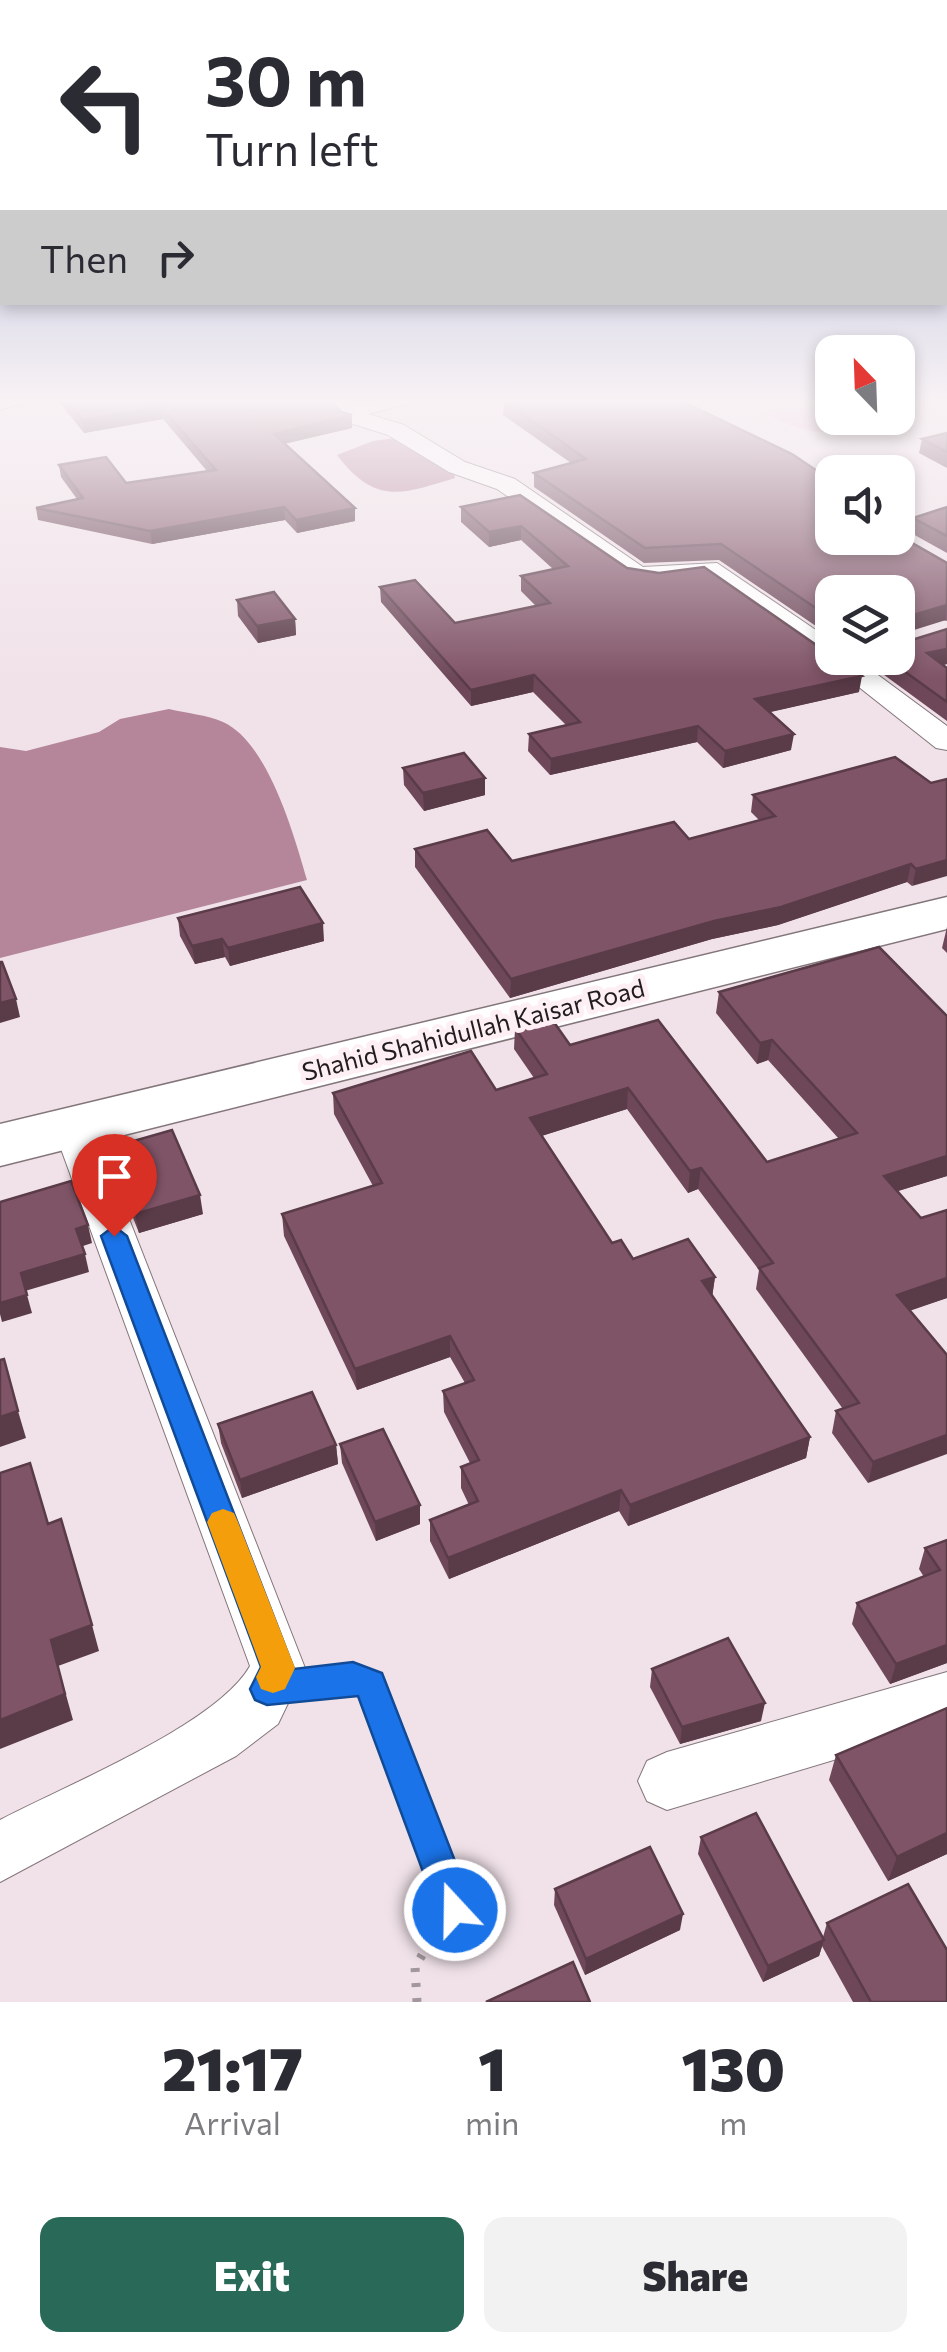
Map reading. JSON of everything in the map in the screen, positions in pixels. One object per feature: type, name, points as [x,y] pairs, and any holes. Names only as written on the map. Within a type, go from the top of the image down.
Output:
[{"type":"main road","name":"Shahid Shahidullah Kaisar Road","points":[[0,1124],[947,896]]},
{"type":"main road","name":"Shahid Shahidullah Kaisar Road","points":[[0,1146],[947,914]]},
{"type":"street","points":[[517,491],[636,574],[657,577],[708,569],[815,638]]},
{"type":"street","points":[[867,675],[947,741]]},
{"type":"street","points":[[0,1852],[216,1737],[258,1705],[278,1668],[74,1128]]},
{"type":"street","points":[[667,1780],[947,1700]]},
{"type":"lane","points":[[267,1689],[353,1678],[370,1684],[455,1910]]},
{"type":"path","points":[[418,2002],[415,1967],[424,1946],[455,1910]]},
{"type":"shaded area","points":[[169,709],[223,722],[253,749],[277,792],[307,880],[0,958],[0,747],[26,751],[99,732],[120,719]]},
{"type":"building","points":[[78,491],[337,491],[355,508],[296,520],[284,507],[150,531],[36,508],[83,498]]},
{"type":"building","points":[[561,491],[815,491],[815,555],[915,555],[915,545],[947,563],[947,605],[915,615],[915,575],[815,575],[815,608],[721,544],[645,548]]},
{"type":"building","points":[[520,495],[627,568],[659,573],[704,567],[815,644],[815,675],[862,676],[755,699],[794,734],[725,751],[698,726],[551,759],[529,734],[580,722],[534,675],[471,690],[380,587],[415,580],[455,623],[550,603],[521,576],[568,566],[521,526],[489,532],[461,507]]},
{"type":"building","points":[[947,507],[947,536],[915,519]]},
{"type":"building","points":[[274,592],[295,619],[257,626],[237,600]]},
{"type":"building","points":[[947,629],[947,649],[927,653],[947,668],[947,702],[910,675],[915,675],[915,639]]},
{"type":"building","points":[[464,753],[485,778],[423,793],[403,768]]},
{"type":"building","points":[[895,757],[931,783],[947,779],[947,860],[916,869],[911,864],[781,907],[714,921],[511,979],[415,849],[487,830],[512,861],[674,822],[689,839],[775,816],[753,795]]},
{"type":"building","points":[[300,887],[323,923],[228,948],[222,939],[192,946],[178,918]]},
{"type":"building","points":[[879,947],[947,1016],[947,1156],[884,1176],[921,1218],[947,1210],[947,1278],[897,1295],[947,1355],[947,1435],[873,1462],[836,1411],[859,1403],[759,1268],[773,1263],[701,1168],[690,1171],[628,1088],[530,1118],[612,1243],[621,1240],[633,1259],[688,1239],[715,1277],[702,1281],[810,1437],[630,1505],[621,1490],[448,1558],[430,1520],[478,1501],[461,1467],[479,1460],[443,1391],[474,1380],[450,1336],[355,1369],[282,1214],[382,1183],[333,1093],[471,1051],[496,1090],[547,1074],[515,1028],[551,1018],[570,1045],[658,1020],[767,1162],[857,1133],[772,1040],[760,1043],[719,992]]},
{"type":"building","points":[[0,962],[16,999],[0,1003]]},
{"type":"building","points":[[172,1130],[200,1195],[135,1214],[109,1148]]},
{"type":"building","points":[[71,1181],[88,1225],[76,1229],[85,1254],[21,1273],[27,1295],[0,1303],[0,1202]]},
{"type":"building","points":[[4,1359],[18,1411],[0,1417],[0,1360]]},
{"type":"building","points":[[312,1392],[336,1445],[240,1480],[218,1424]]},
{"type":"building","points":[[383,1429],[420,1505],[375,1522],[340,1444]]},
{"type":"building","points":[[30,1463],[48,1524],[61,1519],[92,1625],[51,1640],[65,1694],[0,1720],[0,1473]]},
{"type":"building","points":[[947,1540],[947,1645],[896,1664],[857,1603],[940,1570],[925,1548]]},
{"type":"building","points":[[728,1638],[765,1703],[682,1727],[652,1669]]},
{"type":"building","points":[[947,1708],[947,1833],[897,1857],[836,1755]]},
{"type":"building","points":[[756,1813],[824,1940],[768,1966],[701,1837]]},
{"type":"building","points":[[650,1847],[683,1914],[586,1959],[555,1889]]},
{"type":"building","points":[[908,1884],[947,1950],[947,2002],[871,2002],[827,1923]]},
{"type":"building","points":[[573,1962],[590,2002],[486,2002]]},
{"type":"slow traffic","points":[[223,1522],[278,1668],[273,1677]]},
{"type":"route","points":[[114,1236],[278,1668],[267,1689],[353,1678],[370,1684],[455,1910]]}]
